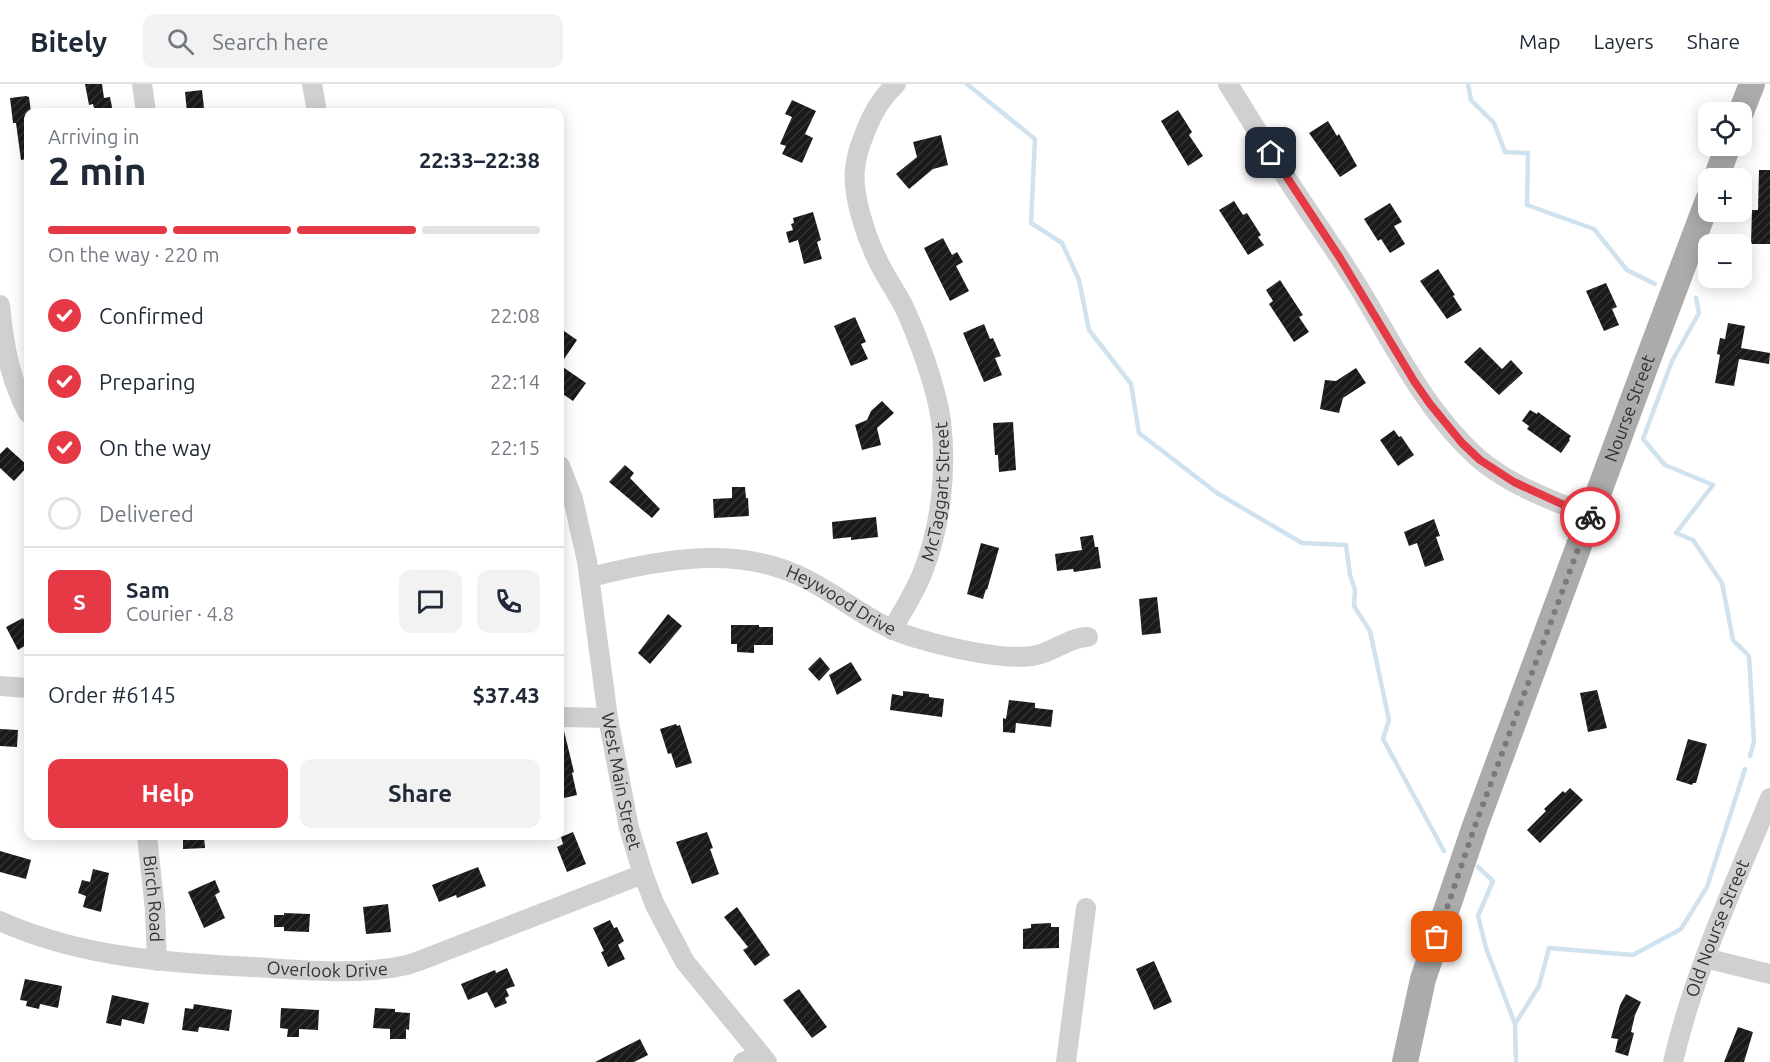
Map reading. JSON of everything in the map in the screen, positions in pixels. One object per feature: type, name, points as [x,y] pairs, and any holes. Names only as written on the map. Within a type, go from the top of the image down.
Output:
[{"type":"main road","points":[[1745,102],[1752,84]]},
{"type":"main road","name":"Nourse Street","points":[[1405,1062],[1416,1004],[1448,905],[1700,222]]},
{"type":"street","points":[[142,84],[145,108]]},
{"type":"street","points":[[312,84],[316,108]]},
{"type":"street","name":"McTaggart Street","points":[[892,630],[913,593],[930,549],[940,498],[943,445],[937,402],[919,346],[903,305],[877,259],[864,225],[855,183],[856,157],[864,134],[880,103],[896,84]]},
{"type":"street","points":[[1228,84],[1350,274],[1414,381],[1445,424],[1480,460],[1497,471],[1551,500],[1591,516]]},
{"type":"street","points":[[0,305],[11,374],[24,405]]},
{"type":"street","name":"West Main Street","points":[[564,476],[573,499],[591,577],[608,718],[622,798],[643,874],[655,905],[685,962],[757,1060]]},
{"type":"street","name":"Heywood Drive","points":[[591,577],[697,558],[740,559],[771,565],[807,579],[892,630],[940,644],[1013,656],[1036,655],[1058,648],[1078,637],[1088,637]]},
{"type":"street","points":[[0,686],[24,688]]},
{"type":"street","points":[[564,717],[608,718]]},
{"type":"street","name":"Old Nourse Street","points":[[1673,1062],[1683,1021],[1705,958],[1770,798]]},
{"type":"street","name":"Birch Road","points":[[147,840],[155,910],[157,961]]},
{"type":"street","name":"Overlook Drive","points":[[0,921],[30,935],[59,944],[157,961],[339,971],[407,964],[643,874]]},
{"type":"street","points":[[1066,1062],[1086,908]]},
{"type":"street","points":[[1705,958],[1770,974]]},
{"type":"building","points":[[85,84],[102,84],[104,98],[110,97],[112,108],[94,108],[93,104],[89,105]]},
{"type":"building","points":[[202,90],[204,108],[187,108],[185,92]]},
{"type":"building","points":[[29,97],[30,108],[24,108],[24,160],[21,160],[10,98]]},
{"type":"building","points":[[792,100],[816,111],[805,134],[813,138],[802,163],[782,154],[786,146],[780,144],[792,117],[785,114]]},
{"type":"building","points":[[1178,110],[1192,132],[1189,135],[1203,156],[1188,166],[1161,121]]},
{"type":"building","points":[[1328,121],[1337,136],[1339,134],[1357,166],[1340,177],[1309,133]]},
{"type":"building","points":[[941,135],[948,165],[933,169],[909,189],[896,174],[917,157],[913,142]]},
{"type":"building","points":[[1759,170],[1770,170],[1770,244],[1752,244],[1752,210],[1758,210]]},
{"type":"building","points":[[1234,201],[1243,215],[1247,213],[1261,235],[1258,237],[1264,245],[1248,255],[1219,210]]},
{"type":"building","points":[[1390,203],[1402,222],[1394,226],[1405,244],[1390,253],[1381,239],[1378,241],[1364,219]]},
{"type":"building","points":[[813,212],[821,240],[817,242],[822,259],[804,264],[798,240],[789,243],[786,232],[793,230],[791,224],[794,223],[793,218]]},
{"type":"building","points":[[943,238],[952,255],[957,252],[963,262],[956,266],[969,291],[950,301],[924,248]]},
{"type":"building","points":[[1438,269],[1462,310],[1447,319],[1420,281]]},
{"type":"building","points":[[1280,280],[1303,315],[1299,317],[1309,332],[1294,342],[1269,304],[1273,301],[1266,290]]},
{"type":"building","points":[[1606,283],[1617,307],[1612,309],[1619,325],[1604,331],[1586,291]]},
{"type":"building","points":[[855,317],[866,342],[861,344],[868,359],[851,366],[834,326]]},
{"type":"building","points":[[1728,323],[1745,326],[1741,348],[1770,353],[1769,364],[1739,359],[1734,386],[1715,383],[1720,355],[1717,354],[1720,338],[1725,339]]},
{"type":"building","points":[[984,324],[1001,356],[995,358],[1002,375],[984,382],[963,333]]},
{"type":"building","points":[[564,331],[577,340],[564,359]]},
{"type":"building","points":[[1480,347],[1502,369],[1511,360],[1523,373],[1499,395],[1464,362]]},
{"type":"building","points":[[564,368],[586,383],[573,401],[564,395]]},
{"type":"building","points":[[1356,368],[1366,383],[1343,398],[1339,413],[1320,409],[1325,380],[1336,381]]},
{"type":"building","points":[[882,401],[894,413],[877,428],[881,445],[862,450],[855,425],[867,420],[871,411]]},
{"type":"building","points":[[1530,410],[1537,414],[1538,412],[1571,436],[1561,453],[1527,429],[1529,426],[1522,421]]},
{"type":"building","points":[[1013,422],[1016,470],[999,472],[998,455],[995,455],[993,423]]},
{"type":"building","points":[[1394,430],[1414,455],[1398,466],[1380,440]]},
{"type":"building","points":[[7,447],[24,462],[24,470],[14,481],[0,468],[0,454]]},
{"type":"building","points":[[625,465],[634,473],[630,478],[660,509],[652,518],[609,482]]},
{"type":"building","points":[[732,487],[745,487],[749,516],[714,518],[713,499],[732,498]]},
{"type":"building","points":[[876,517],[878,537],[833,539],[832,522]]},
{"type":"building","points":[[1434,519],[1440,536],[1436,537],[1444,560],[1425,567],[1417,543],[1409,546],[1404,532]]},
{"type":"building","points":[[1093,535],[1095,547],[1098,547],[1101,568],[1074,572],[1073,569],[1057,571],[1055,554],[1082,550],[1080,537]]},
{"type":"building","points":[[981,543],[999,548],[983,599],[967,594]]},
{"type":"building","points":[[1157,597],[1161,633],[1142,635],[1139,599]]},
{"type":"building","points":[[668,614],[682,626],[650,664],[638,653]]},
{"type":"building","points":[[23,618],[24,646],[18,650],[6,627]]},
{"type":"building","points":[[731,625],[773,627],[773,645],[754,645],[754,653],[737,652],[737,644],[731,644]]},
{"type":"building","points":[[820,657],[830,669],[819,681],[808,669]]},
{"type":"building","points":[[851,662],[862,680],[837,695],[829,675]]},
{"type":"building","points":[[1597,690],[1607,728],[1588,732],[1580,693]]},
{"type":"building","points":[[903,691],[929,694],[929,697],[944,699],[942,717],[890,710],[892,694],[903,696]]},
{"type":"building","points":[[1009,700],[1035,703],[1035,708],[1053,710],[1051,727],[1016,723],[1015,733],[1003,732],[1003,718],[1006,719]]},
{"type":"building","points":[[680,725],[692,763],[676,768],[671,753],[668,754],[660,729]]},
{"type":"building","points":[[0,729],[18,730],[17,747],[0,746]]},
{"type":"building","points":[[564,731],[574,772],[572,773],[577,795],[564,798]]},
{"type":"building","points":[[1688,739],[1707,744],[1696,783],[1692,785],[1676,780]]},
{"type":"building","points":[[1570,788],[1583,800],[1540,843],[1527,830],[1546,811],[1544,809],[1563,791],[1565,793]]},
{"type":"building","points":[[573,832],[586,864],[567,872],[557,847],[563,844],[564,836]]},
{"type":"building","points":[[707,832],[719,874],[692,884],[676,842]]},
{"type":"building","points":[[183,840],[204,840],[205,848],[183,849]]},
{"type":"building","points":[[0,851],[31,860],[26,879],[0,872]]},
{"type":"building","points":[[478,867],[486,886],[457,898],[456,895],[439,902],[432,885]]},
{"type":"building","points":[[93,869],[109,873],[101,912],[83,907],[86,896],[78,893],[82,880],[90,882]]},
{"type":"building","points":[[215,880],[220,892],[215,895],[225,918],[204,928],[188,892]]},
{"type":"building","points":[[388,904],[391,932],[366,934],[363,907]]},
{"type":"building","points":[[737,907],[770,955],[755,966],[743,950],[748,947],[724,917]]},
{"type":"building","points":[[284,913],[310,914],[309,932],[284,931],[284,927],[274,927],[274,915],[284,915]]},
{"type":"building","points":[[610,920],[614,928],[617,927],[624,941],[618,945],[625,959],[608,967],[601,952],[604,951],[593,928]]},
{"type":"building","points":[[1051,923],[1051,927],[1059,927],[1059,948],[1023,949],[1023,929],[1031,928],[1031,924]]},
{"type":"building","points":[[1154,961],[1172,1002],[1154,1010],[1136,969]]},
{"type":"building","points":[[507,968],[515,986],[506,989],[509,996],[505,998],[507,1003],[495,1008],[487,992],[468,1000],[461,984],[495,970],[496,973]]},
{"type":"building","points":[[25,979],[62,986],[58,1008],[40,1004],[39,1009],[26,1006],[27,1001],[20,1000]]},
{"type":"building","points":[[799,989],[827,1027],[812,1038],[783,1000]]},
{"type":"building","points":[[1626,994],[1641,1002],[1635,1015],[1631,1032],[1634,1033],[1628,1056],[1615,1052],[1618,1039],[1611,1038],[1620,1005]]},
{"type":"building","points":[[112,995],[149,1003],[144,1024],[122,1019],[121,1026],[106,1023]]},
{"type":"building","points":[[194,1004],[232,1010],[229,1031],[199,1027],[198,1032],[182,1030],[185,1008],[193,1009]]},
{"type":"building","points":[[281,1008],[319,1010],[318,1030],[299,1029],[299,1037],[287,1037],[288,1029],[280,1028]]},
{"type":"building","points":[[375,1008],[395,1009],[395,1012],[410,1013],[406,1039],[390,1039],[390,1029],[373,1028]]},
{"type":"building","points":[[1738,1027],[1753,1032],[1744,1062],[1724,1062]]},
{"type":"building","points":[[640,1039],[648,1055],[634,1062],[595,1062]]},
{"type":"waterway","points":[[967,84],[1035,139],[1031,223],[1062,243],[1079,280],[1089,330],[1131,384],[1139,433],[1217,493],[1302,543],[1346,545],[1350,575],[1355,590],[1354,606],[1370,631],[1389,720],[1383,739],[1444,851]]},
{"type":"waterway","points":[[1468,84],[1471,100],[1494,123],[1505,152],[1528,153],[1527,205],[1594,229],[1627,270],[1655,284]]},
{"type":"waterway","points":[[1696,298],[1699,313],[1672,361],[1643,439],[1665,465],[1713,485],[1676,533],[1693,540],[1722,583],[1733,640],[1749,656],[1754,741],[1750,756]]},
{"type":"waterway","points":[[1515,1024],[1539,986],[1549,948],[1633,955],[1681,929],[1707,887],[1745,769]]},
{"type":"waterway","points":[[1478,867],[1493,881],[1478,916],[1486,948],[1515,1024],[1516,1062]]},
{"type":"way so far","points":[[1437,937],[1475,826],[1590,517]]},
{"type":"route","points":[[1271,153],[1340,258],[1414,381],[1445,424],[1480,460],[1514,482],[1590,517]]}]
